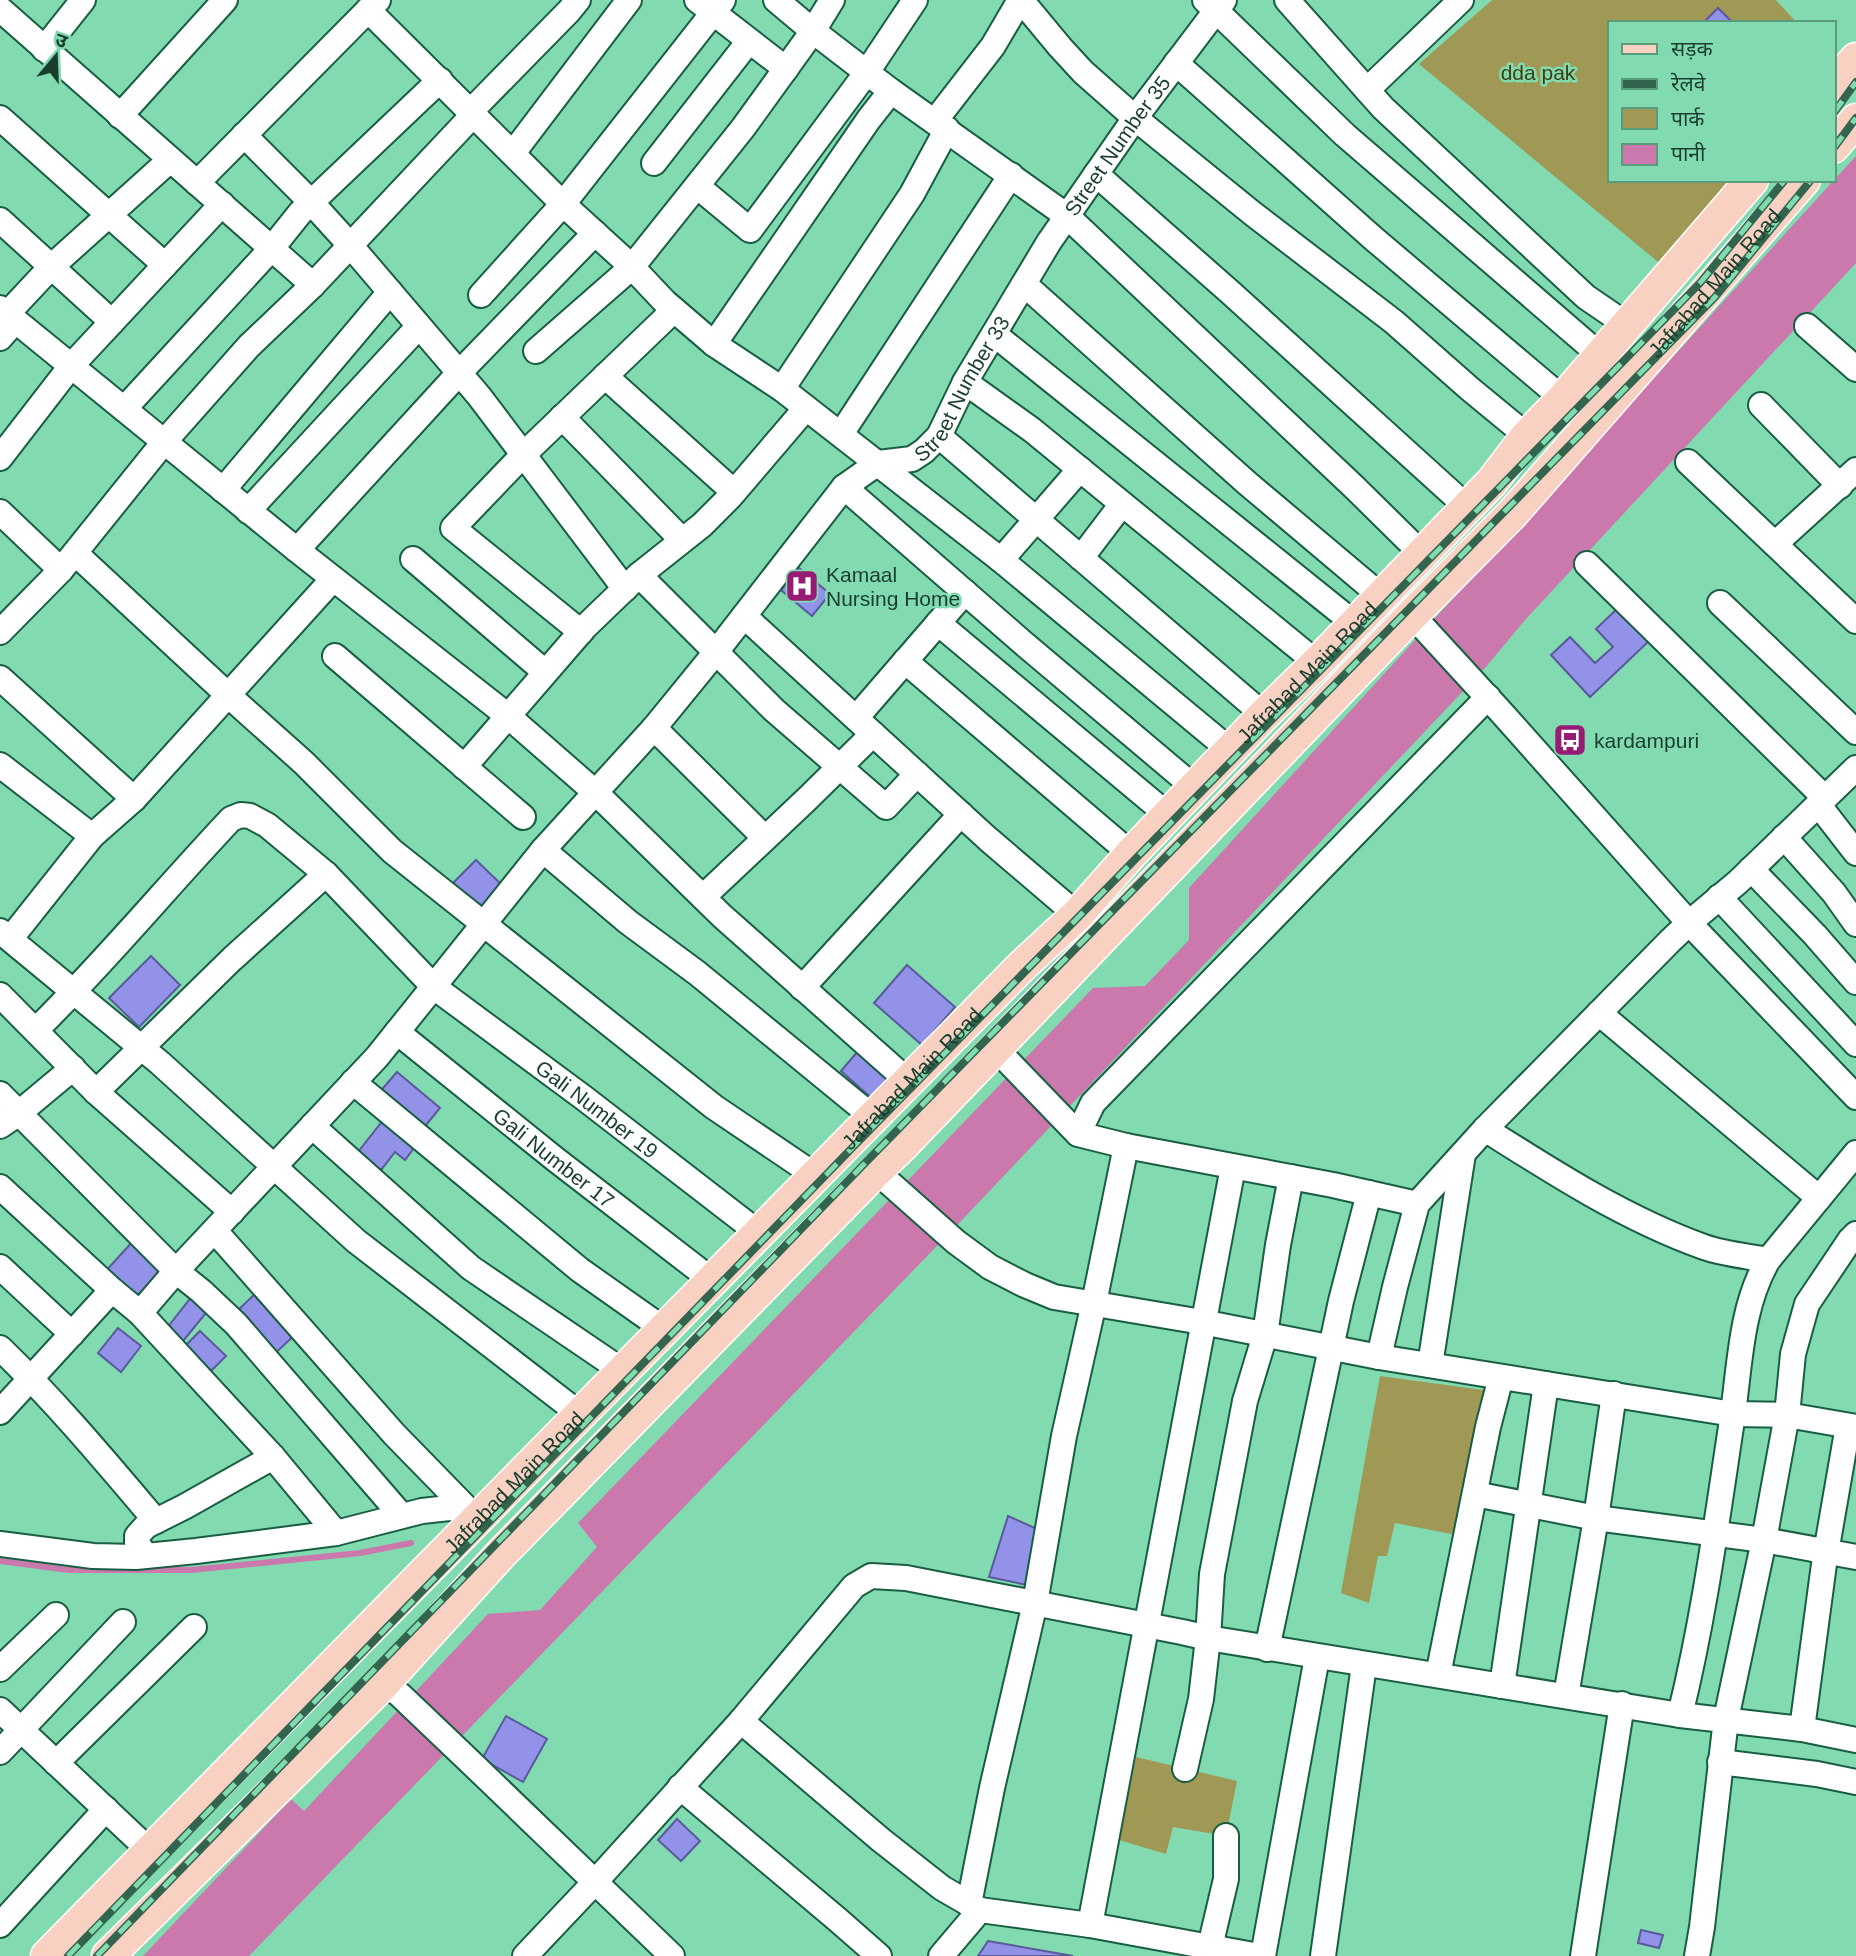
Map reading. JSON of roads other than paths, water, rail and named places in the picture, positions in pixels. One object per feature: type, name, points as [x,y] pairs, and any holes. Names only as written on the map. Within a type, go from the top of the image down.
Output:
[{"type":"main road","points":[[1835,83],[1856,59]]},
{"type":"main road","points":[[1835,144],[1856,120]]},
{"type":"main road","name":"Jafrabad Main Road","points":[[47,1956],[151,1852],[473,1514],[581,1415],[1022,967],[1077,915],[1131,854],[1264,715],[1492,482],[1527,436],[1601,356],[1750,182]]},
{"type":"main road","name":"Jafrabad Main Road","points":[[108,1956],[392,1689],[500,1555],[883,1177],[901,1147],[1512,514],[1802,182]]},
{"type":"main road","points":[[1653,295],[1680,323]]},
{"type":"street","points":[[44,48],[83,0]]},
{"type":"street","points":[[120,116],[225,0]]},
{"type":"street","points":[[0,632],[68,562],[164,442],[249,346],[313,285],[578,0]]},
{"type":"street","points":[[513,153],[629,0]]},
{"type":"street","points":[[776,0],[891,91],[1068,216],[1422,554]]},
{"type":"street","points":[[536,351],[632,267],[743,128],[832,0]]},
{"type":"street","points":[[697,186],[750,230],[867,72],[915,0]]},
{"type":"street","points":[[782,389],[912,194],[941,125],[1021,0],[1083,72],[1135,118],[1252,213],[1394,322],[1527,436]]},
{"type":"street","points":[[1287,0],[1383,108],[1586,297],[1627,325]]},
{"type":"street","points":[[1367,90],[1461,0]]},
{"type":"street","points":[[481,296],[563,204],[711,4],[749,41],[786,69]]},
{"type":"street","points":[[1215,4],[1345,135],[1601,356]]},
{"type":"street","name":"Street Number 35","points":[[1024,284],[1096,174],[1215,4]]},
{"type":"street","points":[[197,183],[373,5],[472,113],[674,310],[714,344],[782,389],[841,434],[1001,560],[1231,751]]},
{"type":"street","points":[[0,9],[313,285]]},
{"type":"street","points":[[654,163],[749,41]]},
{"type":"street","points":[[1176,63],[1374,239],[1563,399]]},
{"type":"street","points":[[124,410],[311,202],[440,80]]},
{"type":"street","points":[[714,344],[891,91]]},
{"type":"street","points":[[0,118],[165,265]]},
{"type":"street","points":[[244,135],[350,245],[632,582],[716,652],[774,710],[886,807],[917,774]]},
{"type":"street","points":[[170,160],[51,267],[5,320],[71,366],[248,511],[508,716],[595,792],[802,988],[909,1082]]},
{"type":"street","points":[[1096,174],[1467,508]]},
{"type":"street","points":[[841,434],[1011,175]]},
{"type":"street","points":[[0,458],[71,366],[222,204]]},
{"type":"street","points":[[0,220],[112,322]]},
{"type":"street","points":[[297,550],[459,373],[595,233]]},
{"type":"street","points":[[1024,284],[1247,482],[1381,596]]},
{"type":"street","name":"Street Number 33","points":[[878,463],[912,459],[939,436],[965,382],[1024,284]]},
{"type":"street","points":[[223,490],[390,292]]},
{"type":"street","points":[[581,632],[453,528],[523,455],[674,310]]},
{"type":"street","points":[[248,511],[419,326]]},
{"type":"street","points":[[1807,327],[1856,369]]},
{"type":"street","points":[[994,334],[1354,624]]},
{"type":"street","points":[[605,376],[734,492]]},
{"type":"street","points":[[965,382],[1032,430],[1317,663]]},
{"type":"street","points":[[1761,405],[1848,478],[1775,544]]},
{"type":"street","points":[[464,766],[581,632],[632,582],[702,525],[806,408]]},
{"type":"street","points":[[562,417],[682,540]]},
{"type":"street","points":[[939,436],[1264,715]]},
{"type":"street","points":[[1688,462],[1856,621]]},
{"type":"street","points":[[139,1313],[377,1057],[544,850],[654,728],[844,487],[878,463]]},
{"type":"street","points":[[1001,560],[1080,469]]},
{"type":"street","points":[[844,487],[1195,788]]},
{"type":"street","points":[[1081,558],[1122,504]]},
{"type":"street","points":[[0,512],[68,562],[228,695],[304,763],[392,851],[714,1107],[816,1176]]},
{"type":"street","points":[[412,559],[545,672]]},
{"type":"street","points":[[1587,564],[1821,801],[1856,853]]},
{"type":"street","points":[[333,579],[134,799],[92,836],[5,935],[160,1063],[356,1241],[581,1415]]},
{"type":"street","points":[[703,897],[840,767],[905,661],[965,592]]},
{"type":"street","points":[[1720,603],[1856,732]]},
{"type":"street","points":[[1412,615],[1689,923],[1856,1097]]},
{"type":"street","points":[[744,616],[961,814],[1077,915]]},
{"type":"street","points":[[938,623],[1168,816]]},
{"type":"street","points":[[335,656],[523,817]]},
{"type":"street","points":[[905,661],[1131,854]]},
{"type":"street","points":[[0,678],[134,799]]},
{"type":"street","points":[[1078,1134],[1093,1103],[1488,697]]},
{"type":"street","points":[[654,728],[765,838]]},
{"type":"street","points":[[0,765],[92,836]]},
{"type":"street","points":[[1379,1357],[1417,1204],[1485,1129],[1689,923],[1751,869],[1821,801],[1853,776]]},
{"type":"street","points":[[802,988],[961,814]]},
{"type":"street","name":"Gali Number 19","points":[[36,1030],[232,819],[241,815],[258,819],[326,874],[434,987],[584,1098],[760,1234]]},
{"type":"street","points":[[1784,837],[1834,893],[1856,924]]},
{"type":"street","points":[[544,850],[628,922],[697,973],[874,1118]]},
{"type":"street","points":[[1751,869],[1856,982]]},
{"type":"street","points":[[96,1092],[232,959],[326,874]]},
{"type":"street","points":[[1719,897],[1856,1044]]},
{"type":"street","points":[[0,995],[96,1092],[232,1212]]},
{"type":"street","points":[[1599,1013],[1819,1198]]},
{"type":"street","name":"Gali Number 17","points":[[397,1032],[713,1282]]},
{"type":"street","points":[[996,1049],[1078,1134],[1417,1204]]},
{"type":"street","points":[[9,1120],[73,1068]]},
{"type":"street","points":[[353,1082],[580,1270],[665,1330]]},
{"type":"street","points":[[0,1094],[9,1120],[236,1324],[401,1515]]},
{"type":"street","points":[[312,1126],[471,1268],[624,1372]]},
{"type":"street","points":[[1485,1129],[1593,1195],[1653,1225],[1706,1248],[1768,1260]]},
{"type":"street","points":[[941,1956],[975,1907],[992,1788],[1035,1603],[1065,1436],[1126,1146]]},
{"type":"street","points":[[1680,1715],[1696,1650],[1744,1332],[1758,1278],[1768,1260],[1856,1153]]},
{"type":"street","points":[[1430,1364],[1463,1154]]},
{"type":"street","points":[[1090,1926],[1233,1167]]},
{"type":"street","points":[[883,1177],[956,1242],[990,1267],[1054,1297],[1501,1377],[1733,1414],[1787,1415],[1852,1427],[1826,1552],[1802,1729]]},
{"type":"street","points":[[1185,1769],[1200,1699],[1208,1638],[1212,1574],[1245,1401],[1265,1335],[1291,1177]]},
{"type":"street","points":[[0,1186],[139,1313],[273,1457],[336,1533]]},
{"type":"street","points":[[1267,1648],[1340,1301],[1370,1193]]},
{"type":"street","points":[[215,1231],[394,1434],[473,1514]]},
{"type":"street","points":[[1697,1956],[1726,1719],[1787,1415],[1793,1354],[1807,1304],[1856,1234]]},
{"type":"street","points":[[0,1266],[72,1334]]},
{"type":"street","points":[[0,1412],[112,1290]]},
{"type":"street","points":[[0,1348],[103,1457],[156,1521]]},
{"type":"street","points":[[1438,1675],[1488,1427],[1501,1377]]},
{"type":"street","points":[[1502,1686],[1546,1384]]},
{"type":"street","points":[[1566,1696],[1614,1394]]},
{"type":"street","points":[[146,1556],[138,1542],[138,1536],[146,1526],[273,1457]]},
{"type":"street","points":[[1475,1494],[1596,1518],[1764,1540],[1856,1557]]},
{"type":"street","points":[[0,1544],[93,1556],[146,1556],[336,1533],[401,1515],[438,1509],[473,1514]]},
{"type":"street","points":[[524,1956],[596,1882],[741,1721],[854,1586],[871,1576],[905,1578],[1208,1638],[1364,1665],[1680,1715],[1854,1734]]},
{"type":"street","points":[[0,1669],[56,1615]]},
{"type":"street","points":[[0,1752],[124,1622]]},
{"type":"street","points":[[56,1763],[194,1627]]},
{"type":"street","points":[[741,1721],[881,1840],[942,1888],[975,1907],[1261,1956],[1317,1657]]},
{"type":"street","points":[[1323,1956],[1364,1665]]},
{"type":"street","points":[[392,1689],[673,1956]]},
{"type":"street","points":[[1583,1956],[1622,1704]]},
{"type":"street","points":[[0,1710],[151,1852]]},
{"type":"street","points":[[1720,1762],[1817,1774],[1856,1782]]},
{"type":"street","points":[[680,1787],[879,1956]]},
{"type":"street","points":[[0,1925],[106,1809]]},
{"type":"street","points":[[1212,1947],[1226,1879],[1226,1836]]},
{"type":"water","points":[[1856,156],[1856,263],[1525,620],[1485,668],[962,1220],[249,1956],[143,1956],[291,1799],[304,1811],[488,1614],[540,1610],[597,1547],[578,1523],[1093,988],[1145,986],[1189,940],[1189,888]]},
{"type":"waterway","points":[[0,1561],[69,1570],[191,1570],[360,1553],[411,1543]]},
{"type":"railway","points":[[1835,111],[1856,82]]},
{"type":"railway","points":[[1835,146],[1856,118]]},
{"type":"railway","points":[[68,1956],[853,1147],[1700,283],[1783,182]]},
{"type":"railway","points":[[97,1956],[867,1161],[1715,297],[1809,182]]},
{"type":"place","name":"Kamaal Nursing Home","points":[[802,586]]},
{"type":"place","name":"kardampuri","points":[[1570,740]]},
{"type":"park label","name":"dda pak","points":[[1538,72]]}]
